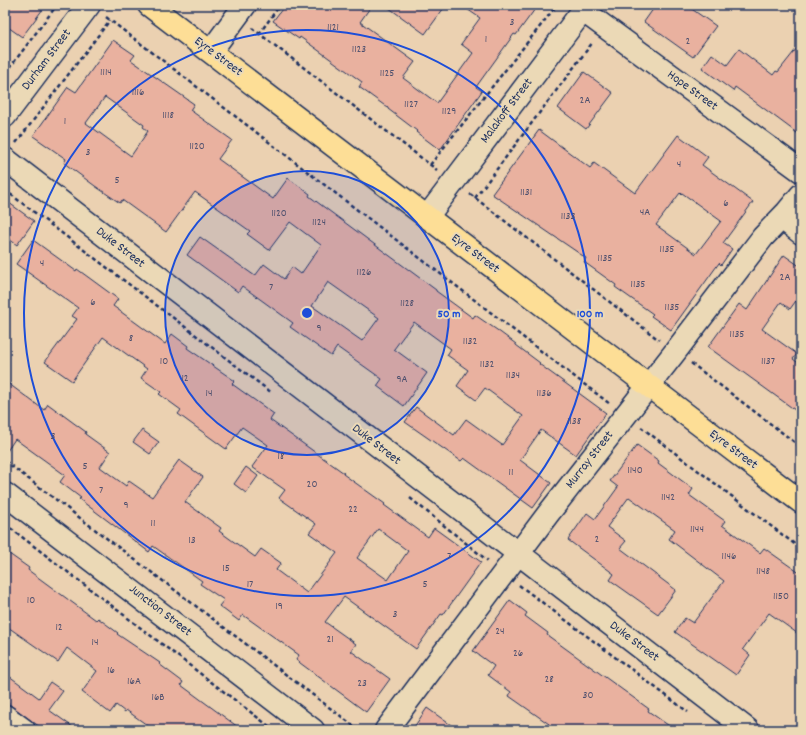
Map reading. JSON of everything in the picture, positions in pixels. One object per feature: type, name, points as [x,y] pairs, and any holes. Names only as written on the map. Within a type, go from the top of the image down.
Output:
[{"type":"main road","name":"Eyre Street","points":[[149,5],[801,502]]},
{"type":"street","name":"Durham Street","points":[[5,116],[88,5]]},
{"type":"street","points":[[211,51],[245,5]]},
{"type":"street","name":"Hope Street","points":[[585,8],[801,170]]},
{"type":"street","name":"Malakoff Street","points":[[427,217],[585,8]]},
{"type":"street","name":"Duke Street","points":[[9,153],[518,554],[748,730]]},
{"type":"street","name":"Murray Street","points":[[386,730],[518,554],[620,412],[648,386],[764,237],[801,195]]},
{"type":"street","points":[[782,218],[801,233]]},
{"type":"street","name":"Junction Street","points":[[5,494],[313,730]]},
{"type":"street","points":[[5,716],[24,730]]},
{"type":"path","points":[[5,74],[58,5]]},
{"type":"path","points":[[280,5],[258,34],[430,165],[557,5]]},
{"type":"path","points":[[9,153],[110,20],[620,412],[801,549]]},
{"type":"path","points":[[595,40],[475,198],[801,447]]},
{"type":"path","points":[[5,190],[273,393]]},
{"type":"path","points":[[5,461],[359,730]]},
{"type":"path","points":[[405,494],[490,562]]},
{"type":"path","points":[[5,524],[274,730]]},
{"type":"path","points":[[516,582],[693,716]]},
{"type":"building","points":[[5,5],[46,5],[22,37],[5,25]]},
{"type":"building","points":[[285,5],[372,5],[360,22],[415,62],[403,78],[437,103],[473,53],[461,44],[480,18],[461,5],[538,5],[516,35],[514,34],[476,87],[482,91],[440,150],[388,108],[359,87],[362,82],[300,37],[299,39],[273,21]]},
{"type":"building","points":[[385,5],[446,5],[425,34]]},
{"type":"building","points":[[656,5],[686,5],[716,26],[693,57],[644,22]]},
{"type":"building","points":[[113,40],[135,55],[131,60],[194,104],[190,110],[232,140],[218,159],[273,199],[288,178],[310,194],[309,196],[436,291],[473,318],[475,315],[497,330],[540,363],[539,364],[606,413],[576,455],[541,430],[520,460],[551,483],[533,508],[464,458],[461,461],[405,422],[416,407],[454,435],[466,419],[502,445],[523,416],[485,388],[476,400],[457,386],[468,370],[447,355],[451,349],[414,322],[394,349],[427,373],[404,406],[377,386],[382,379],[337,347],[331,356],[290,327],[293,323],[242,286],[238,292],[187,255],[200,237],[255,276],[264,264],[284,279],[292,267],[301,274],[321,245],[290,222],[269,250],[247,234],[250,231],[195,192],[166,232],[122,200],[120,203],[95,186],[64,163],[66,159],[33,136],[68,87],[76,92]],"holes":[[[105,97],[144,125],[143,127],[148,131],[131,156],[86,123]],[[328,282],[379,318],[362,341],[312,306]]]},
{"type":"building","points":[[801,43],[801,136],[735,87],[733,91],[702,68],[712,54],[727,65],[739,49],[773,75],[776,71],[778,72]]},
{"type":"building","points":[[584,72],[613,93],[586,129],[558,108]]},
{"type":"building","points":[[539,130],[590,168],[594,163],[635,193],[678,135],[708,157],[702,165],[753,202],[723,243],[732,249],[721,265],[719,263],[671,330],[651,316],[653,314],[615,287],[616,285],[584,262],[586,258],[492,194]],"holes":[[[680,193],[682,193],[721,221],[696,254],[656,225]]]},
{"type":"building","points":[[5,200],[34,221],[17,245],[5,236]]},
{"type":"building","points":[[33,240],[76,271],[77,269],[118,299],[113,306],[165,344],[172,334],[188,346],[187,348],[235,381],[232,384],[274,414],[270,420],[344,473],[343,474],[428,537],[434,528],[481,562],[443,615],[441,614],[416,649],[344,597],[325,622],[356,644],[351,651],[390,679],[366,712],[296,660],[299,655],[243,615],[239,621],[219,606],[224,600],[200,584],[202,581],[153,546],[149,552],[79,499],[81,498],[60,482],[65,475],[15,439],[5,454],[5,381],[44,410],[48,404],[110,452],[100,467],[126,486],[129,481],[152,497],[179,460],[203,477],[185,502],[221,528],[219,531],[255,557],[261,549],[281,563],[276,570],[307,593],[337,553],[309,533],[316,524],[279,498],[285,490],[252,467],[268,445],[242,427],[226,449],[178,414],[181,410],[159,394],[161,392],[141,378],[147,369],[103,337],[72,381],[45,362],[77,319],[72,316],[78,308],[16,264]],"holes":[[[378,529],[408,551],[388,580],[357,558]]]},
{"type":"building","points":[[784,255],[801,267],[801,294],[790,309],[781,302],[762,329],[797,354],[793,359],[801,365],[801,402],[795,410],[708,347],[739,304],[747,310]]},
{"type":"building","points":[[142,430],[159,442],[150,454],[133,442]]},
{"type":"building","points":[[637,445],[693,489],[689,495],[725,521],[722,525],[760,553],[764,548],[801,574],[801,636],[769,613],[743,649],[750,655],[736,675],[675,632],[685,618],[693,623],[724,581],[669,539],[675,530],[629,497],[607,527],[626,541],[620,548],[676,590],[658,614],[610,580],[614,574],[568,540],[587,513],[595,519],[618,487],[610,481]]},
{"type":"building","points":[[246,467],[258,476],[246,493],[234,484]]},
{"type":"building","points":[[5,551],[29,568],[28,570],[96,620],[98,618],[118,633],[117,634],[160,663],[159,664],[183,682],[181,685],[242,730],[154,730],[126,710],[125,712],[116,705],[110,713],[82,692],[97,671],[67,648],[58,662],[5,625]]},
{"type":"building","points":[[510,600],[527,613],[525,616],[548,633],[547,635],[649,709],[648,711],[675,730],[545,730],[549,724],[509,696],[511,692],[488,675],[494,666],[473,651]]},
{"type":"building","points":[[5,673],[39,698],[50,682],[63,691],[49,710],[77,730],[44,730],[5,701]]},
{"type":"building","points":[[427,708],[458,730],[412,730]]}]
